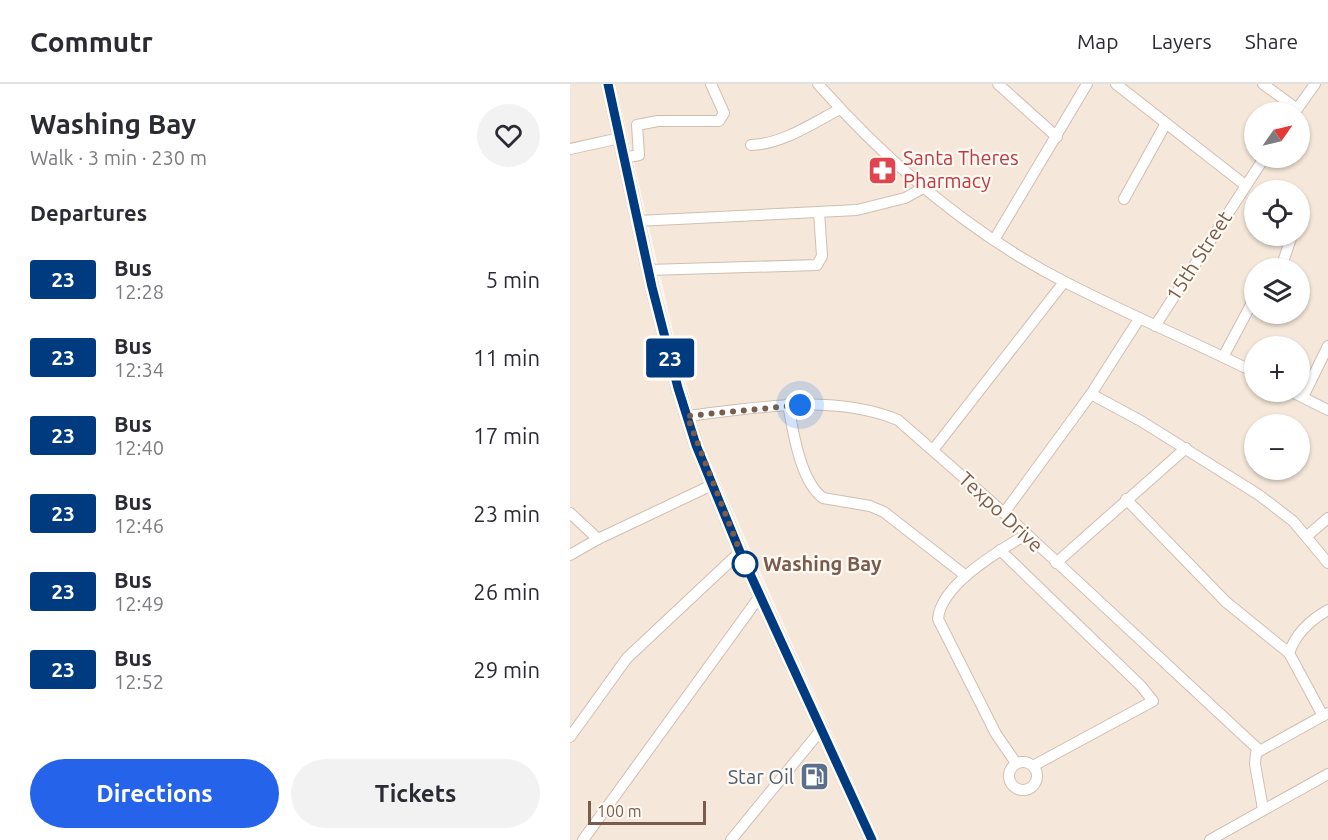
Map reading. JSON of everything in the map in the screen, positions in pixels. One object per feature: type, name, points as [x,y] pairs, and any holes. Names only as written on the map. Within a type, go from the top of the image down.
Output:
[{"type":"main road","points":[[608,84],[648,270],[687,416],[740,552],[872,840]]},
{"type":"street","points":[[624,158],[639,155],[637,125],[658,121],[719,121],[724,113],[711,84]]},
{"type":"street","points":[[818,84],[840,109],[923,188],[994,240],[1064,282],[1244,367]]},
{"type":"street","points":[[998,84],[1057,137]]},
{"type":"street","points":[[994,240],[1087,84]]},
{"type":"street","points":[[1116,84],[1165,125],[1244,184]]},
{"type":"street","points":[[1263,84],[1285,102]]},
{"type":"street","points":[[1302,102],[1315,84]]},
{"type":"street","points":[[752,146],[763,145],[785,137],[840,109]]},
{"type":"street","points":[[1124,199],[1165,125]]},
{"type":"street","points":[[570,149],[620,138]]},
{"type":"street","name":"15th Street","points":[[1155,326],[1244,187]]},
{"type":"street","points":[[637,221],[819,212],[882,205],[905,198],[923,188]]},
{"type":"street","points":[[648,270],[817,265],[822,256],[819,212]]},
{"type":"street","points":[[933,450],[1064,282]]},
{"type":"street","points":[[1223,357],[1244,318]]},
{"type":"street","points":[[1004,513],[1091,394],[1139,319]]},
{"type":"street","points":[[1310,383],[1328,346]]},
{"type":"street","points":[[1091,394],[1186,448],[1278,508],[1306,536],[1328,563]]},
{"type":"street","points":[[1310,401],[1328,410]]},
{"type":"street","points":[[788,404],[806,475],[817,494],[823,498],[870,506],[884,512],[966,576]]},
{"type":"street","name":"Texpo Drive","points":[[687,416],[788,404],[884,415],[898,420],[1027,534],[1259,750]]},
{"type":"street","points":[[1056,563],[1186,448]]},
{"type":"street","points":[[570,555],[598,538],[712,485]]},
{"type":"street","points":[[1126,499],[1226,602],[1289,653],[1326,715],[1259,750],[1255,758],[1263,809]]},
{"type":"street","points":[[570,513],[598,538]]},
{"type":"street","points":[[1306,536],[1328,518]]},
{"type":"street","points":[[1016,763],[996,734],[938,619],[939,609],[945,598],[966,576],[1000,550],[1027,534]]},
{"type":"street","points":[[1000,550],[1141,686],[1153,701],[1033,766]]},
{"type":"street","points":[[570,737],[627,658],[740,552]]},
{"type":"street","points":[[583,840],[760,596]]},
{"type":"street","points":[[1289,653],[1296,637],[1304,628],[1328,610]]},
{"type":"street","points":[[731,840],[821,730]]},
{"type":"street","points":[[1027,762],[1033,766],[1037,776],[1035,783],[1029,788],[1019,789],[1010,782],[1009,775],[1016,763],[1027,762]]},
{"type":"street","points":[[1210,840],[1328,774]]},
{"type":"shaded area","points":[[570,84],[603,84],[666,371],[689,445],[868,840],[570,840]]},
{"type":"shaded area","points":[[616,84],[1328,84],[1328,840],[880,840],[702,441],[678,353]]},
{"type":"bus line","name":"23","points":[[608,84],[652,287],[678,388],[696,445],[740,552],[872,840]]},
{"type":"place","name":"Santa Theres Pharmacy","points":[[882,170]]},
{"type":"place","name":"Washing Bay","points":[[745,564]]},
{"type":"place","name":"Star Oil","points":[[815,777]]},
{"type":"route","points":[[745,564],[696,445],[687,416],[788,404],[800,405]]}]
